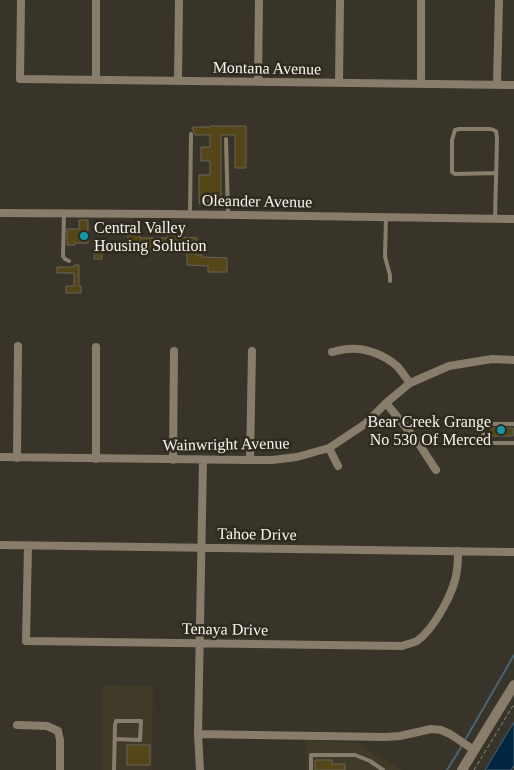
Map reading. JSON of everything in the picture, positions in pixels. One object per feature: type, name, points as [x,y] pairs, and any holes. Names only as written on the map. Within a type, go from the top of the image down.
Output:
[{"type":"street","name":"Montana Avenue","points":[[20,0],[20,79],[514,85]]},
{"type":"street","points":[[96,0],[96,80]]},
{"type":"street","points":[[178,81],[179,0]]},
{"type":"street","points":[[258,81],[259,0]]},
{"type":"street","points":[[339,83],[340,0]]},
{"type":"street","points":[[421,0],[421,84]]},
{"type":"street","points":[[497,85],[499,0]]},
{"type":"street","name":"Oleander Avenue","points":[[0,213],[64,212],[514,220]]},
{"type":"street","points":[[17,458],[18,346]]},
{"type":"street","points":[[96,347],[96,459]]},
{"type":"street","points":[[332,352],[348,349],[370,351],[380,355],[398,368],[410,383]]},
{"type":"street","points":[[173,460],[174,351]]},
{"type":"street","points":[[250,460],[252,352]]},
{"type":"street","name":"Wainwright Avenue","points":[[0,457],[173,460],[272,460],[297,457],[329,448],[365,424],[386,402],[410,383],[449,366],[492,359],[514,360]]},
{"type":"street","points":[[386,402],[417,441],[436,470]]},
{"type":"street","points":[[329,448],[338,466]]},
{"type":"street","points":[[200,770],[198,734],[203,460]]},
{"type":"street","name":"Tahoe Drive","points":[[0,545],[514,552]]},
{"type":"street","name":"Tenaya Drive","points":[[28,546],[26,641],[402,646],[416,642],[426,633],[438,617],[448,598],[457,571],[458,550]]},
{"type":"street","points":[[462,770],[468,745],[514,685]]},
{"type":"street","points":[[17,725],[48,726],[58,731],[60,740],[60,770]]},
{"type":"street","points":[[198,734],[386,737],[431,729],[441,730],[468,745]]},
{"type":"lane","points":[[495,219],[497,139],[496,131],[491,129],[455,130],[452,140],[452,172],[455,174],[496,173]]},
{"type":"lane","points":[[190,214],[191,134]]},
{"type":"lane","points":[[226,139],[228,215]]},
{"type":"lane","points":[[64,212],[63,256],[69,261]]},
{"type":"lane","points":[[386,217],[385,257],[390,282]]},
{"type":"lane","points":[[514,424],[483,424],[483,443],[514,443]]},
{"type":"lane","points":[[114,770],[115,739],[116,721],[141,721],[140,740],[115,739]]},
{"type":"lane","points":[[310,770],[310,755],[355,756],[370,761],[383,770]]},
{"type":"path","points":[[474,770],[514,704]]},
{"type":"shaded area","points":[[103,685],[153,686],[152,770],[147,768],[146,770],[103,770]]},
{"type":"shaded area","points":[[305,740],[358,743],[402,770],[306,770]]},
{"type":"water","points":[[514,722],[514,765],[511,770],[485,770]]},
{"type":"building","points":[[246,126],[246,168],[235,168],[235,135],[221,135],[221,201],[208,201],[208,204],[199,204],[199,175],[210,175],[210,161],[201,161],[201,147],[210,147],[210,135],[195,135],[193,127]]},
{"type":"building","points":[[79,220],[88,220],[88,243],[67,245],[67,229],[79,229]]},
{"type":"building","points":[[128,234],[140,234],[140,238],[167,238],[167,234],[179,234],[179,237],[197,238],[196,255],[227,258],[227,272],[208,272],[208,266],[187,265],[187,253],[147,252],[147,244],[128,244]]},
{"type":"building","points":[[105,241],[120,242],[119,251],[102,251],[102,259],[94,259],[94,243],[105,243]]},
{"type":"building","points":[[74,265],[79,265],[81,293],[66,293],[66,286],[74,286],[74,273],[57,273],[57,267],[74,267]]},
{"type":"building","name":"Bear Creek Grange No 530 Of Merced","points":[[490,428],[513,428],[513,436],[490,436]]},
{"type":"building","points":[[127,745],[150,745],[150,765],[127,765]]},
{"type":"building","points":[[315,760],[332,760],[332,764],[345,764],[345,770],[315,770]]},
{"type":"waterway","points":[[465,740],[514,655]]},
{"type":"waterway","points":[[447,770],[463,744]]},
{"type":"place","name":"Central Valley Housing Solution","points":[[84,236]]},
{"type":"place","name":"Bear Creek Grange No 530 Of Merced","points":[[501,430]]}]
